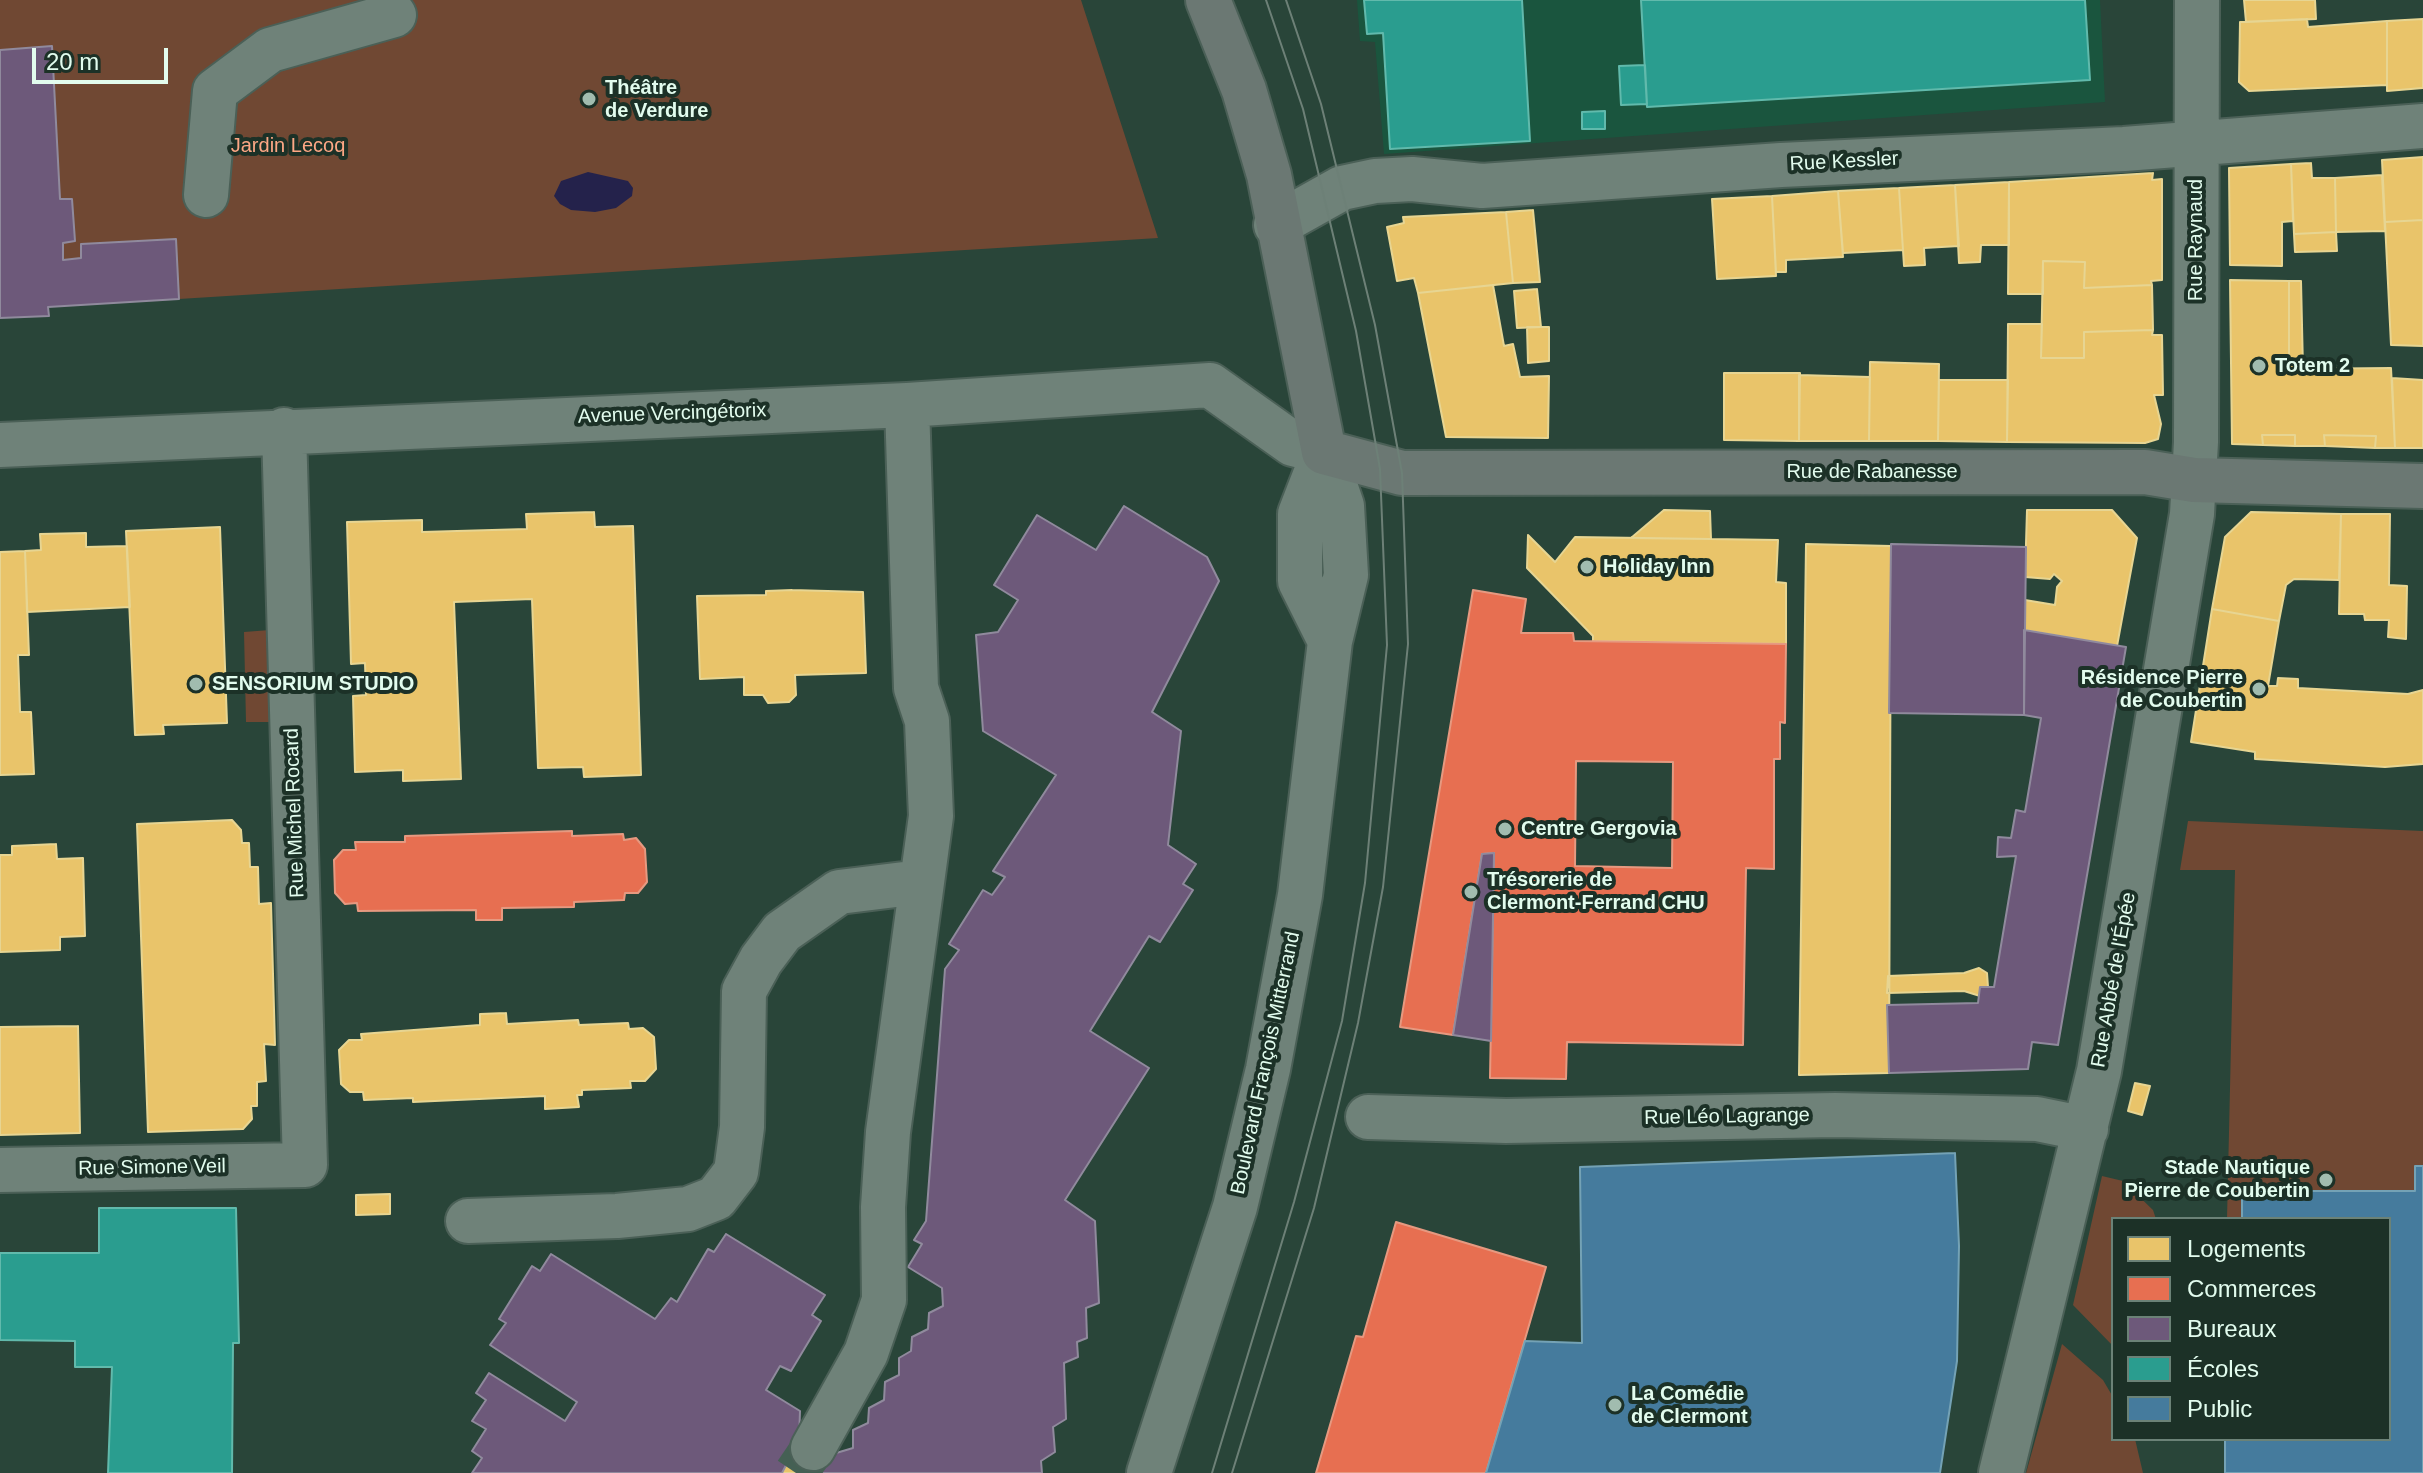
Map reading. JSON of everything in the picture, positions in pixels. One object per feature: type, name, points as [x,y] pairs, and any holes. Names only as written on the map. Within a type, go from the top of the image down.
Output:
[{"type":"main road","name":"Boulevard François Mitterrand","points":[[1206,0],[1244,90],[1269,175],[1276,225],[1293,290],[1324,452]]},
{"type":"main road","name":"Rue de Rabanesse","points":[[1324,452],[1402,473],[2145,472],[2194,480],[2423,486]]},
{"type":"street","name":"Rue Raynaud","points":[[2194,480],[2197,0]]},
{"type":"street","points":[[206,195],[215,91],[270,50],[394,15]]},
{"type":"street","name":"Rue Kessler","points":[[1276,225],[1342,188],[1375,181],[1412,179],[1482,186],[1781,165],[2196,144],[2423,126]]},
{"type":"street","name":"Avenue Vercingétorix","points":[[0,445],[285,445],[1210,385],[1293,444],[1324,452]]},
{"type":"street","points":[[813,1448],[866,1353],[884,1300],[883,1207],[888,1132],[931,816],[927,721],[916,688],[907,405]]},
{"type":"street","name":"Rue Michel Rocard","points":[[285,445],[305,1165]]},
{"type":"street","name":"Boulevard François Mitterrand","points":[[1149,1473],[1235,1207],[1268,1069],[1300,895],[1330,641],[1346,575],[1342,506],[1324,452]]},
{"type":"street","name":"Rue Abbé de l'Épée","points":[[2001,1473],[2086,1129],[2190,530],[2194,480]]},
{"type":"street","points":[[468,1221],[617,1216],[688,1209],[716,1198],[736,1172],[742,1127],[744,991],[761,960],[782,932],[839,892],[920,882]]},
{"type":"street","name":"Rue Léo Lagrange","points":[[1368,1117],[1506,1121],[1835,1115],[2037,1119],[2086,1129]]},
{"type":"street","name":"Rue Simone Veil","points":[[0,1170],[305,1165]]},
{"type":"shaded area","points":[[1357,0],[2100,0],[2105,102],[1384,154],[1375,42],[1360,41]]},
{"type":"shaded area","points":[[588,172],[628,181],[633,188],[632,196],[616,208],[595,212],[571,210],[560,204],[554,196],[561,181]]},
{"type":"green space","name":"Jardin Lecoq","points":[[0,0],[1081,0],[1158,238],[179,299],[175,239],[81,244],[81,258],[63,260],[63,243],[75,241],[72,199],[60,199],[51,46],[0,50]]},
{"type":"green space","points":[[270,630],[273,722],[246,722],[244,632]]},
{"type":"green space","name":"Stade Nautique Pierre de Coubertin","points":[[2188,821],[2423,831],[2423,1473],[2391,1441],[2391,1217],[2227,1217],[2235,870],[2180,870]]},
{"type":"green space","points":[[2102,1176],[2123,1181],[2153,1210],[2155,1217],[2111,1217],[2111,1344],[2073,1305]]},
{"type":"green space","points":[[2062,1344],[2103,1380],[2111,1394],[2111,1441],[2135,1441],[2143,1473],[2026,1473]]},
{"type":"building: Logements","points":[[2244,0],[2315,0],[2316,19],[2246,22]]},
{"type":"building: Logements","points":[[2307,19],[2308,27],[2387,21],[2387,85],[2249,91],[2239,82],[2240,22]]},
{"type":"building: Logements","points":[[2423,19],[2423,88],[2387,91],[2387,21]]},
{"type":"building: Logements","points":[[2423,157],[2423,220],[2385,222],[2382,160]]},
{"type":"building: Logements","points":[[2311,163],[2312,178],[2335,178],[2336,232],[2294,234],[2291,164]]},
{"type":"building: Logements","points":[[2291,164],[2293,221],[2282,222],[2282,266],[2230,265],[2229,168]]},
{"type":"building: Logements","points":[[2153,173],[2152,180],[2162,179],[2162,280],[2151,281],[2152,285],[2084,288],[2085,262],[2043,261],[2043,294],[2008,294],[2009,182]]},
{"type":"building: Logements","points":[[2382,175],[2385,231],[2336,232],[2335,178]]},
{"type":"building: Logements","points":[[2009,182],[2009,245],[1981,245],[1980,262],[1959,263],[1955,185]]},
{"type":"building: Logements","points":[[1955,185],[1959,246],[1924,248],[1925,265],[1904,266],[1899,188]]},
{"type":"building: Logements","points":[[1899,188],[1903,250],[1843,253],[1838,191]]},
{"type":"building: Logements","points":[[1838,191],[1843,257],[1786,260],[1786,272],[1776,272],[1772,196]]},
{"type":"building: Logements","points":[[1772,196],[1776,276],[1717,279],[1712,199]]},
{"type":"building: Logements","points":[[1533,210],[1540,282],[1513,283],[1506,212]]},
{"type":"building: Logements","points":[[1506,212],[1513,283],[1418,293],[1414,278],[1397,281],[1387,227],[1404,223],[1403,217]]},
{"type":"building: Logements","points":[[2423,220],[2423,346],[2391,345],[2385,222]]},
{"type":"building: Logements","points":[[2336,232],[2337,251],[2295,252],[2294,234]]},
{"type":"building: Logements","points":[[2043,261],[2085,262],[2084,288],[2152,285],[2153,330],[2084,332],[2084,358],[2041,358]]},
{"type":"building: Logements","name":"Totem 2","points":[[2230,280],[2289,281],[2289,369],[2391,368],[2395,448],[2375,448],[2376,436],[2324,435],[2325,446],[2295,446],[2295,435],[2262,435],[2263,445],[2232,444]]},
{"type":"building: Logements","points":[[2289,281],[2301,281],[2303,369],[2289,369]]},
{"type":"building: Logements","points":[[1493,285],[1504,346],[1513,344],[1520,377],[1549,376],[1548,438],[1446,437],[1418,293]]},
{"type":"building: Logements","points":[[1537,289],[1541,327],[1517,328],[1514,291]]},
{"type":"building: Logements","points":[[2008,324],[2042,324],[2041,358],[2084,358],[2084,332],[2153,330],[2152,335],[2162,335],[2163,395],[2154,395],[2161,424],[2158,439],[2145,443],[2007,442]]},
{"type":"building: Logements","points":[[1527,327],[1549,327],[1549,361],[1528,363]]},
{"type":"building: Logements","points":[[1870,362],[1939,364],[1938,441],[1869,441]]},
{"type":"building: Logements","points":[[1724,373],[1800,373],[1799,441],[1724,440]]},
{"type":"building: Logements","points":[[1799,375],[1870,377],[1869,441],[1799,441]]},
{"type":"building: Logements","points":[[2392,378],[2423,380],[2423,448],[2395,448]]},
{"type":"building: Logements","points":[[1939,380],[2008,380],[2007,442],[1938,441]]},
{"type":"building: Logements","points":[[2262,435],[2295,435],[2295,446],[2263,445]]},
{"type":"building: Logements","points":[[2324,435],[2376,436],[2375,448],[2325,446]]},
{"type":"building: Logements","points":[[1664,510],[1710,511],[1711,539],[1631,538]]},
{"type":"building: Logements","points":[[2027,510],[2112,510],[2137,538],[2117,646],[2024,630],[2025,600],[2055,605],[2057,587],[2062,581],[2054,574],[2050,579],[2025,577]]},
{"type":"building: Logements","points":[[594,512],[595,527],[633,526],[641,775],[584,777],[583,767],[538,768],[532,599],[454,602],[461,779],[403,781],[403,770],[355,772],[353,696],[366,695],[365,663],[351,664],[347,522],[422,520],[422,532],[527,529],[526,514]]},
{"type":"building: Logements","points":[[2251,512],[2341,514],[2339,580],[2294,579],[2286,585],[2279,621],[2212,609],[2225,537]]},
{"type":"building: Logements","points":[[2341,514],[2390,514],[2389,585],[2407,586],[2406,639],[2388,637],[2389,620],[2365,620],[2364,614],[2339,614]]},
{"type":"building: Logements","points":[[220,527],[227,723],[163,725],[164,734],[135,735],[126,531]]},
{"type":"building: Logements","points":[[86,533],[86,547],[127,546],[130,607],[27,612],[25,551],[41,550],[40,534]]},
{"type":"building: Logements","points":[[1528,535],[1555,562],[1575,537],[1778,540],[1776,582],[1786,583],[1786,644],[1593,641],[1593,636],[1527,568]]},
{"type":"building: Logements","points":[[1806,544],[1891,546],[1889,1073],[1799,1075]]},
{"type":"building: Logements","points":[[25,551],[29,655],[18,655],[20,712],[31,712],[34,774],[0,775],[0,552]]},
{"type":"building: Logements","points":[[766,591],[863,592],[866,673],[795,675],[796,695],[789,702],[768,703],[763,695],[744,695],[744,677],[700,679],[697,596],[766,595]]},
{"type":"building: Logements","name":"Résidence Pierre de Coubertin","points":[[2212,609],[2279,621],[2268,686],[2277,686],[2278,678],[2298,679],[2298,688],[2408,694],[2423,690],[2423,764],[2385,767],[2255,759],[2255,752],[2191,742]]},
{"type":"building: Logements","points":[[232,820],[241,830],[242,843],[249,843],[250,867],[258,867],[259,904],[271,903],[275,1045],[264,1044],[266,1081],[257,1082],[257,1106],[251,1106],[252,1119],[243,1129],[148,1132],[137,824]]},
{"type":"building: Logements","points":[[56,844],[57,859],[83,858],[85,936],[60,937],[60,950],[0,952],[0,855],[12,855],[12,846]]},
{"type":"building: Logements","points":[[1979,968],[1987,973],[1988,987],[1980,987],[1980,996],[1964,991],[1887,993],[1888,976],[1964,973]]},
{"type":"building: Logements","points":[[506,1013],[507,1024],[578,1020],[579,1025],[628,1023],[629,1029],[643,1028],[654,1037],[656,1069],[645,1081],[630,1081],[631,1088],[582,1090],[582,1095],[577,1095],[579,1107],[545,1109],[545,1096],[413,1102],[413,1098],[364,1100],[363,1092],[350,1092],[341,1084],[339,1050],[349,1040],[362,1040],[361,1034],[480,1025],[480,1014]]},
{"type":"building: Logements","points":[[78,1026],[80,1133],[0,1135],[0,1027]]},
{"type":"building: Logements","points":[[2135,1083],[2150,1086],[2142,1115],[2128,1111]]},
{"type":"building: Logements","points":[[390,1194],[390,1214],[356,1215],[356,1195]]},
{"type":"building: Logements","points":[[799,1440],[826,1456],[811,1473],[782,1473]]},
{"type":"building: Commerces","name":"Centre Gergovia","points":[[1473,590],[1526,599],[1521,633],[1573,633],[1574,641],[1786,644],[1785,723],[1780,722],[1780,759],[1774,759],[1774,869],[1746,868],[1743,1045],[1567,1042],[1566,1079],[1490,1078],[1494,853],[1482,854],[1453,1035],[1400,1027]],"holes":[[[1576,761],[1673,762],[1672,868],[1575,866]]]},
{"type":"building: Commerces","points":[[572,831],[572,836],[623,834],[624,840],[636,838],[645,849],[647,882],[638,893],[625,893],[624,900],[574,902],[574,907],[502,908],[502,920],[476,920],[476,910],[358,911],[357,903],[345,904],[335,893],[334,860],[343,850],[356,850],[355,842],[405,842],[405,836]]},
{"type":"building: Commerces","points":[[1396,1222],[1546,1267],[1486,1473],[1316,1473],[1356,1336],[1363,1337]]},
{"type":"building: Bureaux","points":[[52,46],[60,199],[72,199],[75,241],[63,243],[63,260],[81,258],[81,244],[176,239],[179,299],[48,307],[49,316],[0,318],[0,50]]},
{"type":"building: Bureaux","points":[[1124,506],[1207,557],[1219,581],[1152,712],[1181,731],[1168,845],[1196,864],[1183,884],[1193,890],[1160,942],[1149,936],[1090,1031],[1149,1068],[1065,1200],[1095,1221],[1099,1303],[1086,1308],[1087,1338],[1077,1342],[1078,1357],[1064,1363],[1066,1419],[1053,1427],[1055,1452],[1041,1461],[1042,1473],[811,1473],[826,1456],[853,1448],[853,1430],[868,1423],[869,1408],[884,1400],[885,1382],[899,1375],[899,1358],[911,1351],[912,1337],[928,1329],[929,1313],[943,1306],[942,1288],[908,1267],[922,1244],[914,1240],[926,1221],[945,969],[959,950],[949,944],[983,890],[992,895],[1005,877],[993,871],[1056,775],[983,731],[976,635],[998,632],[1018,600],[994,585],[1037,515],[1096,550]]},
{"type":"building: Bureaux","points":[[1891,544],[2026,547],[2024,715],[1889,713]]},
{"type":"building: Bureaux","points":[[2024,630],[2126,647],[2058,1045],[2032,1042],[2028,1069],[1889,1073],[1887,1005],[1978,1003],[1980,987],[1994,987],[2016,856],[1997,857],[1998,837],[2011,838],[2016,810],[2025,812],[2041,718],[2024,715]]},
{"type":"building: Bureaux","points":[[1494,853],[1491,1041],[1453,1035],[1482,854]]},
{"type":"building: Bureaux","points":[[726,1234],[825,1295],[812,1315],[821,1321],[791,1371],[780,1366],[766,1390],[800,1411],[799,1440],[782,1473],[472,1473],[482,1458],[472,1451],[486,1429],[472,1421],[486,1400],[476,1393],[489,1373],[565,1421],[577,1402],[490,1345],[506,1323],[499,1319],[532,1266],[540,1271],[551,1254],[655,1319],[671,1298],[677,1302],[708,1249],[714,1252]]},
{"type":"building: Écoles","points":[[1364,0],[1522,0],[1530,141],[1390,149],[1383,33],[1367,34]]},
{"type":"building: Écoles","points":[[1641,0],[2085,0],[2090,80],[1647,107]]},
{"type":"building: Écoles","points":[[1645,65],[1647,104],[1621,105],[1619,66]]},
{"type":"building: Écoles","points":[[1605,111],[1605,129],[1582,129],[1582,112]]},
{"type":"building: Écoles","points":[[99,1208],[236,1208],[239,1343],[233,1343],[232,1473],[108,1473],[112,1367],[75,1367],[75,1341],[0,1340],[0,1253],[99,1253]]},
{"type":"building: Public","points":[[1955,1153],[1959,1246],[1957,1361],[1940,1473],[1486,1473],[1525,1341],[1582,1343],[1580,1167]]},
{"type":"building: Public","points":[[2415,1166],[2423,1166],[2423,1473],[2225,1473],[2225,1441],[2391,1441],[2391,1217],[2242,1217],[2242,1191],[2415,1191]]},
{"type":"tunnel","points":[[796,1473],[813,1448]]},
{"type":"tram line","points":[[1212,1473],[1294,1202],[1342,1021],[1365,883],[1387,645],[1380,469],[1356,331],[1303,109],[1266,0]]},
{"type":"tram line","points":[[1232,1473],[1314,1208],[1358,1023],[1383,887],[1408,644],[1402,473],[1375,325],[1321,104],[1286,0]]},
{"type":"place","name":"Théâtre de Verdure","points":[[589,99]]},
{"type":"place","name":"Totem 2","points":[[2259,366]]},
{"type":"place","name":"Holiday Inn","points":[[1587,567]]},
{"type":"place","name":"SENSORIUM STUDIO","points":[[196,684]]},
{"type":"place","name":"Résidence Pierre de Coubertin","points":[[2259,689]]},
{"type":"place","name":"Centre Gergovia","points":[[1505,829]]},
{"type":"place","name":"Trésorerie de Clermont-Ferrand CHU","points":[[1471,892]]},
{"type":"place","name":"Stade Nautique Pierre de Coubertin","points":[[2326,1180]]},
{"type":"place","name":"La Comédie de Clermont","points":[[1615,1405]]}]
